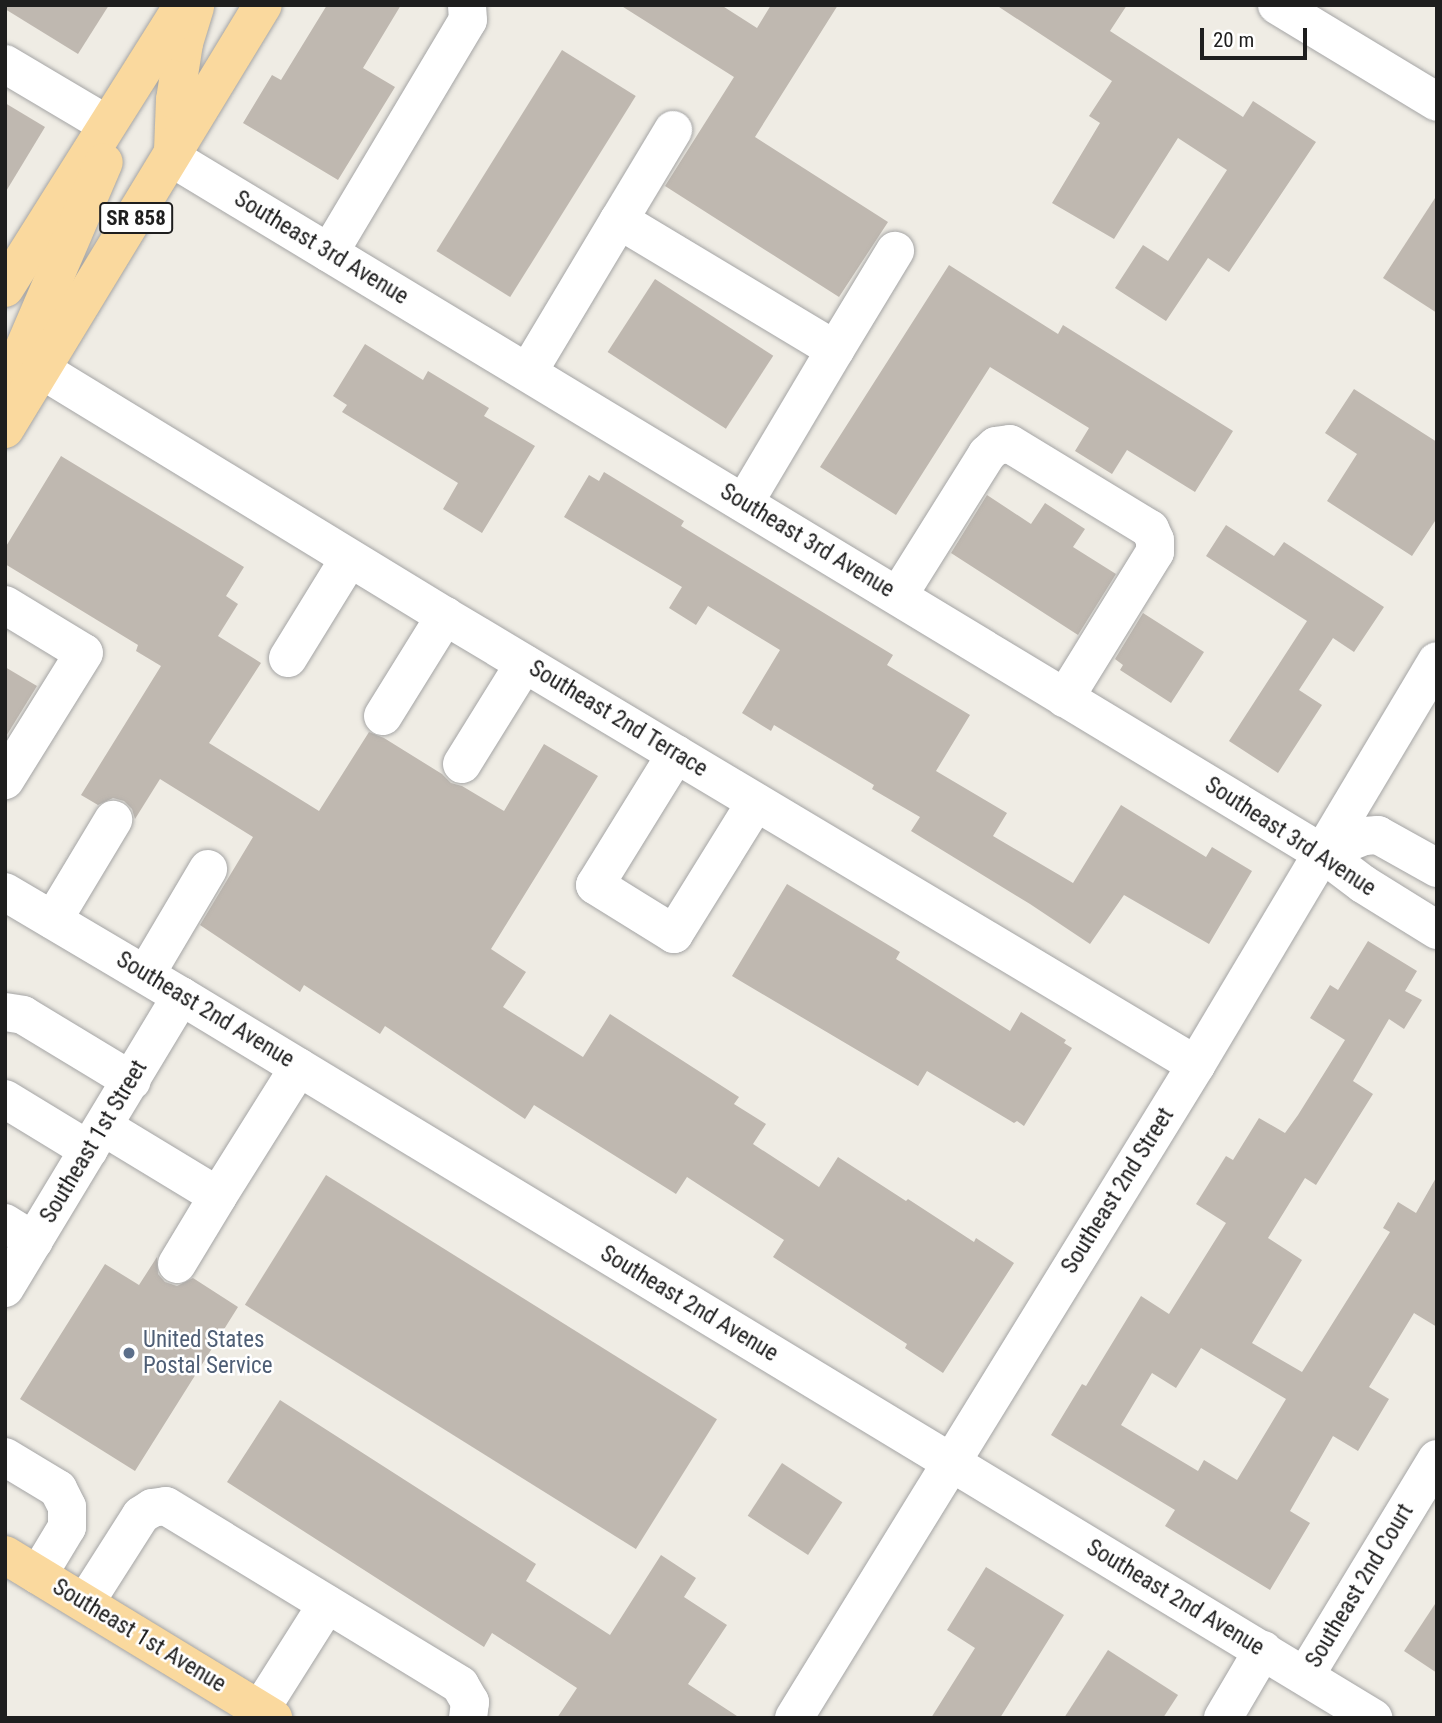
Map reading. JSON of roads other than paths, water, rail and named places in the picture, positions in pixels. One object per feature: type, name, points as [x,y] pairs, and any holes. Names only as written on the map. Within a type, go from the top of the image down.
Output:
[{"type":"main road","name":"SR 858","points":[[5,288],[183,5]]},
{"type":"main road","points":[[172,158],[184,43],[196,5]]},
{"type":"main road","name":"SR 858","points":[[5,429],[263,5]]},
{"type":"main road","points":[[5,406],[19,360],[108,153],[106,124]]},
{"type":"main road","name":"Southeast 1st Avenue","points":[[5,1555],[267,1714]]},
{"type":"street","points":[[329,253],[468,20],[467,5]]},
{"type":"street","points":[[1277,5],[1437,102]]},
{"type":"street","points":[[5,64],[106,124]]},
{"type":"street","points":[[528,372],[673,130]]},
{"type":"street","name":"Southeast 3rd Avenue","points":[[172,158],[1322,853],[1363,884],[1437,930]]},
{"type":"street","points":[[619,220],[835,351]]},
{"type":"street","points":[[744,503],[895,251]]},
{"type":"street","name":"Southeast 2nd Terrace","points":[[42,370],[444,617],[1196,1065]]},
{"type":"street","points":[[898,596],[987,454],[996,446],[1010,444],[1150,529],[1155,540],[1155,552],[1065,698]]},
{"type":"street","points":[[288,658],[349,559]]},
{"type":"street","points":[[5,605],[84,653],[5,780]]},
{"type":"street","points":[[383,716],[444,617]]},
{"type":"street","name":"Southeast 2nd Street","points":[[794,1718],[1196,1065],[1437,661]]},
{"type":"street","points":[[462,764],[524,664]]},
{"type":"street","points":[[676,754],[595,885],[674,934],[757,802]]},
{"type":"street","points":[[52,920],[113,820]]},
{"type":"street","points":[[1322,853],[1364,836],[1378,835],[1437,868]]},
{"type":"street","points":[[146,974],[208,869]]},
{"type":"street","name":"Southeast 2nd Avenue","points":[[5,892],[146,974],[1373,1718]]},
{"type":"street","name":"Southeast 1st Street","points":[[5,1288],[20,1232],[97,1139],[181,996]]},
{"type":"street","points":[[5,1012],[23,1015],[132,1082]]},
{"type":"street","points":[[177,1264],[299,1067]]},
{"type":"street","points":[[5,1099],[218,1196]]},
{"type":"street","points":[[5,1457],[58,1489],[67,1507],[67,1527],[38,1575]]},
{"type":"street","name":"Southeast 2nd Court","points":[[1305,1676],[1437,1460]]},
{"type":"street","points":[[85,1603],[141,1515],[152,1508],[166,1506],[460,1685],[470,1702],[468,1718]]},
{"type":"street","points":[[267,1714],[327,1604]]},
{"type":"street","points":[[1223,1718],[1263,1650]]},
{"type":"place","name":"United States Postal Service","points":[[129,1353]]}]
